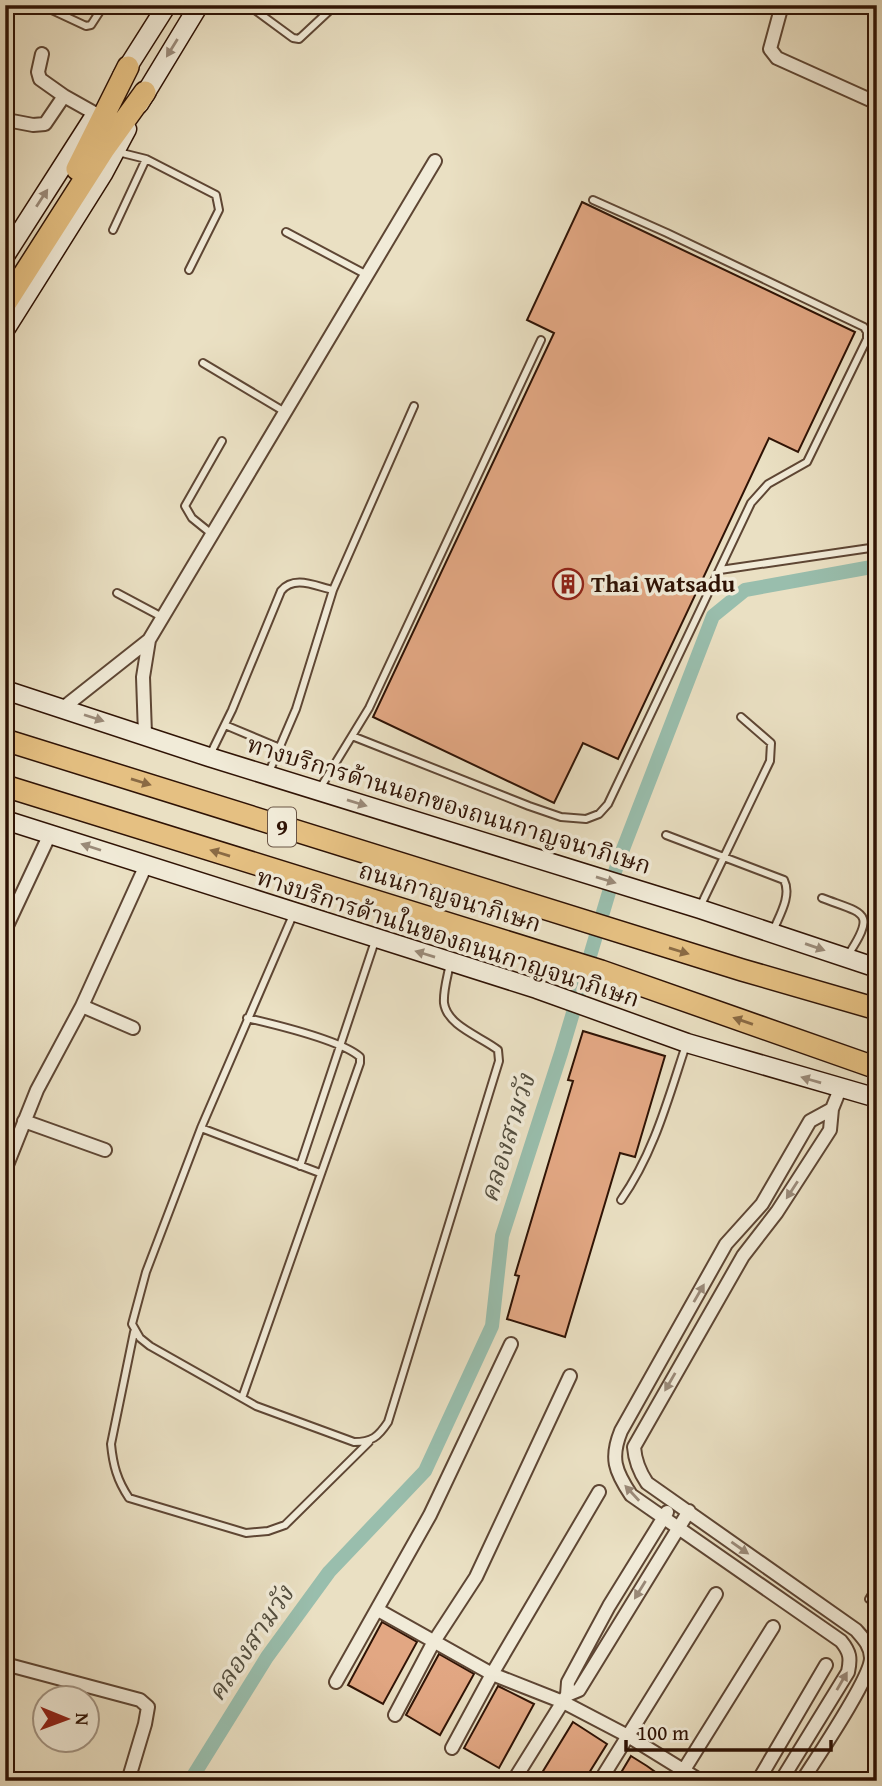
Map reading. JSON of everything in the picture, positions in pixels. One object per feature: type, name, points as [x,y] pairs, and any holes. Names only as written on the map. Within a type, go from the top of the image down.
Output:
[{"type":"main road","points":[[5,256],[167,5]]},
{"type":"main road","points":[[5,304],[199,5]]},
{"type":"main road","points":[[5,287],[74,175],[128,67]]},
{"type":"main road","points":[[5,330],[116,151],[145,92]]},
{"type":"main road","name":"ทางบริการด้านนอกของถนนกาญจนาภิเษก","points":[[5,690],[209,757],[634,888],[877,968]]},
{"type":"main road","name":"ถนนกาญจนาภิเษก","points":[[5,740],[877,1009]]},
{"type":"main road","name":"ถนนกาญจนาภิเษก","points":[[5,786],[601,971],[877,1068]]},
{"type":"main road","name":"ทางบริการด้านในของถนนกาญจนาภิเษก","points":[[5,820],[537,989],[687,1043],[877,1098]]},
{"type":"street","points":[[782,5],[771,49],[777,58],[877,103]]},
{"type":"street","points":[[42,54],[38,72],[40,79],[96,114]]},
{"type":"street","points":[[12,121],[45,124],[64,96]]},
{"type":"street","points":[[63,708],[149,640],[164,618],[435,162]]},
{"type":"street","points":[[145,734],[143,677],[149,640]]},
{"type":"street","points":[[5,930],[50,834]]},
{"type":"street","points":[[5,1170],[37,1090],[82,1006],[146,865]]},
{"type":"street","points":[[82,1006],[133,1028]]},
{"type":"street","points":[[802,1781],[864,1680],[871,1658],[867,1643],[856,1630],[647,1483],[637,1465],[634,1447],[743,1256],[778,1212],[830,1130],[832,1109],[840,1088]]},
{"type":"street","points":[[781,1781],[848,1672],[851,1659],[849,1650],[841,1641],[631,1495],[614,1462],[614,1447],[726,1244],[762,1204],[810,1121],[832,1109]]},
{"type":"street","points":[[24,1121],[105,1150]]},
{"type":"street","points":[[789,1159],[806,1169]]},
{"type":"street","points":[[714,1267],[731,1276]]},
{"type":"street","points":[[336,1682],[430,1515],[511,1344]]},
{"type":"street","points":[[395,1715],[433,1643],[476,1577],[570,1376]]},
{"type":"street","points":[[452,1748],[492,1674],[599,1492]]},
{"type":"street","points":[[514,1780],[565,1699],[568,1682],[609,1606],[673,1503]]},
{"type":"street","points":[[565,1699],[579,1690],[689,1511]]},
{"type":"street","points":[[600,1781],[716,1594]]},
{"type":"street","points":[[378,1610],[492,1674],[565,1699],[628,1736],[680,1775],[701,1781]]},
{"type":"street","points":[[680,1775],[774,1628]]},
{"type":"street","points":[[5,1664],[140,1700],[148,1707],[128,1781]]},
{"type":"street","points":[[758,1781],[827,1665]]},
{"type":"street","points":[[873,1781],[877,1775]]},
{"type":"lane","points":[[41,5],[54,8],[86,26],[91,25],[104,5]]},
{"type":"lane","points":[[248,5],[293,38],[299,39],[329,11]]},
{"type":"lane","points":[[116,151],[146,159],[216,195],[219,210],[188,270]]},
{"type":"lane","points":[[113,230],[146,159]]},
{"type":"lane","points":[[352,736],[561,817],[586,819],[599,814],[608,804],[751,503],[768,484],[807,462],[867,339],[864,327],[593,200]]},
{"type":"lane","points":[[286,232],[367,275]]},
{"type":"lane","points":[[318,791],[369,708],[541,340]]},
{"type":"lane","points":[[203,363],[285,412]]},
{"type":"lane","points":[[268,774],[296,709],[333,590],[414,407]]},
{"type":"lane","points":[[213,535],[192,518],[185,506],[222,441]]},
{"type":"lane","points":[[720,570],[877,547]]},
{"type":"lane","points":[[209,757],[281,592],[287,584],[295,581],[333,590]]},
{"type":"lane","points":[[117,593],[164,618]]},
{"type":"lane","points":[[699,909],[770,761],[771,743],[741,717]]},
{"type":"lane","points":[[225,725],[280,748]]},
{"type":"lane","points":[[666,835],[783,880],[788,887],[786,897],[772,933]]},
{"type":"lane","points":[[822,898],[859,912],[863,918],[864,931],[846,958]]},
{"type":"lane","points":[[293,913],[201,1128],[146,1272],[132,1324],[134,1332],[111,1444],[118,1481],[129,1497],[246,1533],[268,1531],[285,1525],[379,1435],[393,1408],[499,1061],[498,1050],[453,1020],[446,1010],[444,1000],[450,961]]},
{"type":"lane","points":[[300,1166],[376,939]]},
{"type":"lane","points":[[242,1398],[360,1063],[359,1057],[354,1053],[340,1047],[286,1027],[247,1018]]},
{"type":"lane","points":[[621,1200],[637,1177],[652,1146],[687,1043]]},
{"type":"lane","points":[[201,1128],[320,1173]]},
{"type":"lane","points":[[134,1332],[150,1346],[256,1405],[354,1442],[369,1442]]},
{"type":"lane","points":[[869,1599],[877,1586]]},
{"type":"building","name":"Thai Watsadu","points":[[582,202],[855,332],[798,452],[769,438],[618,759],[583,743],[554,803],[373,717],[554,333],[527,320]]},
{"type":"building","points":[[583,1031],[665,1056],[635,1157],[620,1153],[565,1337],[507,1319],[519,1276],[515,1275],[573,1081],[568,1080]]},
{"type":"building","points":[[382,1622],[417,1642],[383,1704],[348,1685]]},
{"type":"building","points":[[439,1654],[474,1674],[440,1735],[406,1715]]},
{"type":"building","points":[[498,1686],[534,1704],[499,1768],[464,1748]]},
{"type":"building","points":[[573,1722],[607,1744],[584,1781],[537,1781]]},
{"type":"building","points":[[631,1756],[647,1766],[668,1781],[616,1781]]},
{"type":"waterway","name":"คลองสามวัง","points":[[190,1781],[267,1657],[329,1572],[425,1471],[492,1326],[502,1236],[561,1053],[618,862],[713,616],[745,590],[877,566]]},
{"type":"place","name":"Thai Watsadu","points":[[568,584]]}]
